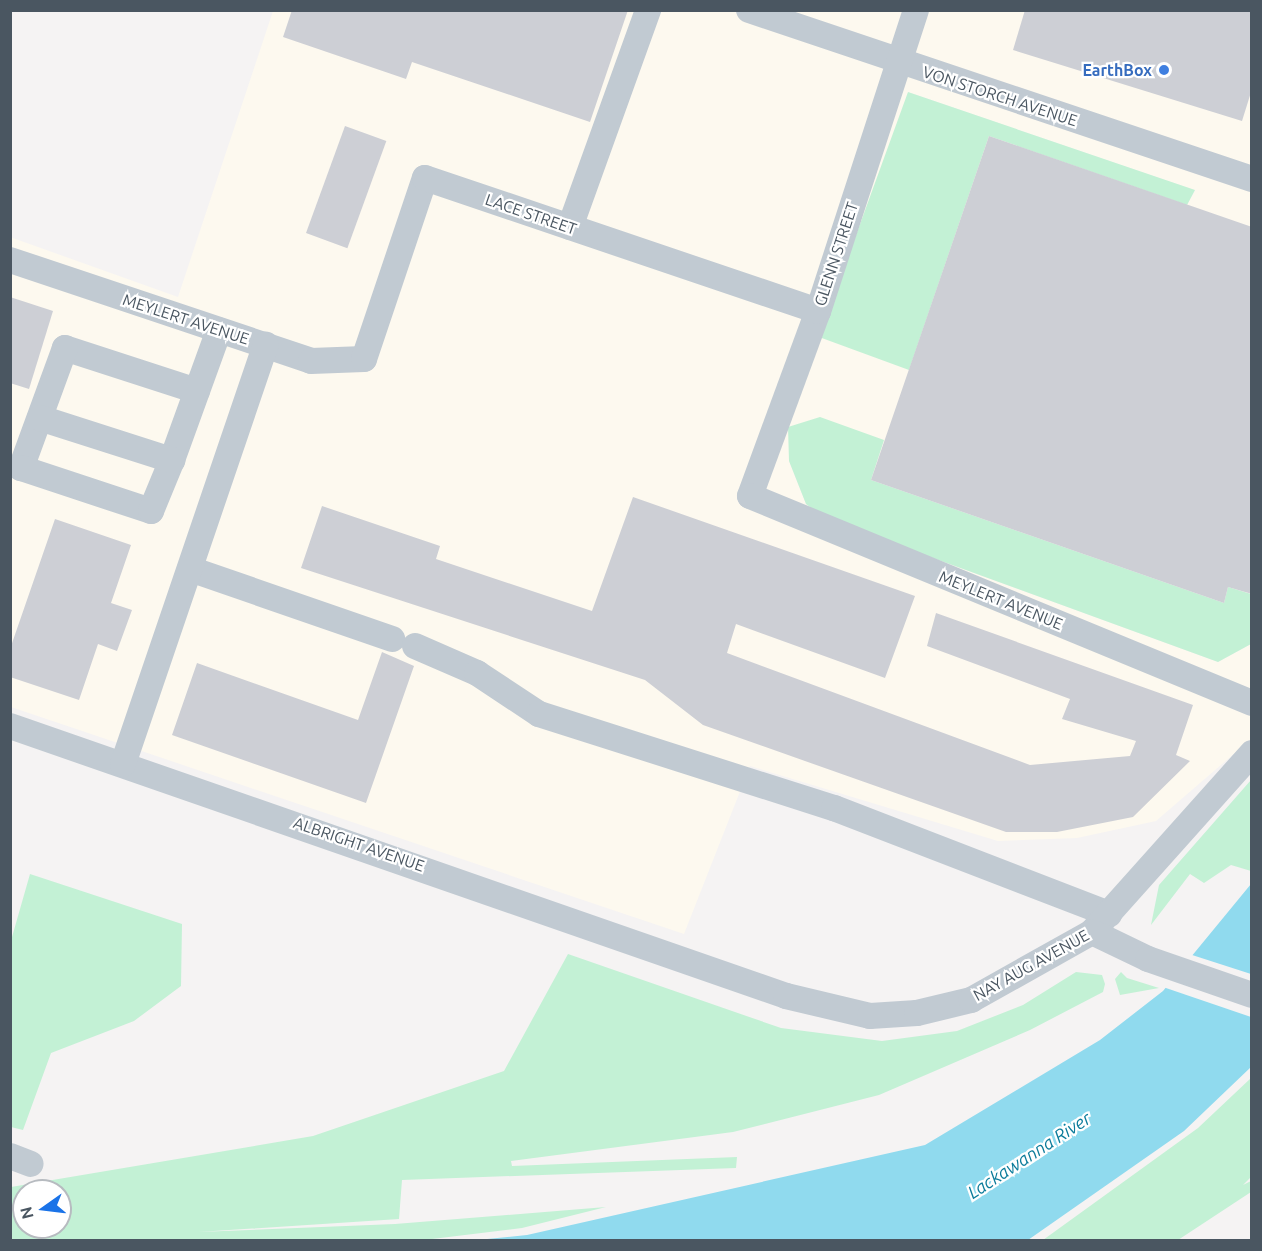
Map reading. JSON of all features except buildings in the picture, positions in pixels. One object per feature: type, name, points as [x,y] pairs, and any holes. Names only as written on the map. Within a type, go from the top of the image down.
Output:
[{"type":"street","points":[[570,227],[648,10]]},
{"type":"street","name":"VON STORCH AVENUE","points":[[749,10],[1251,179]]},
{"type":"street","name":"GLENN STREET","points":[[750,496],[819,311],[916,10]]},
{"type":"street","name":"LACE STREET","points":[[364,359],[425,178],[819,311]]},
{"type":"street","name":"MEYLERT AVENUE","points":[[10,260],[311,361],[364,359]]},
{"type":"street","points":[[197,391],[65,348],[21,468],[151,511],[172,460],[197,391],[219,330]]},
{"type":"street","points":[[123,764],[266,345]]},
{"type":"street","points":[[40,418],[172,460]]},
{"type":"street","name":"MEYLERT AVENUE","points":[[750,496],[1251,704]]},
{"type":"street","points":[[190,569],[404,643],[477,672],[539,714],[834,808],[1101,923],[1148,959],[1251,995]]},
{"type":"street","name":"ALBRIGHT AVENUE","points":[[10,726],[705,966]]},
{"type":"street","name":"NAY AUG AVENUE","points":[[705,966],[786,996],[870,1016],[917,1013],[971,1000],[1101,923],[1251,753]]},
{"type":"shaded area","points":[[273,11],[1251,11],[1251,594],[1228,587],[1224,603],[871,480],[884,440],[789,461],[806,504],[826,519],[1218,662],[1251,644],[1251,739],[1156,821],[1077,838],[998,841],[750,766],[684,934],[11,707],[10,237],[178,297]],"holes":[[[908,92],[1194,190],[1187,205],[989,136]]]},
{"type":"green space","points":[[908,92],[1195,190],[1187,205],[989,136],[909,370],[819,337]]},
{"type":"green space","points":[[820,417],[884,440],[871,480],[1224,603],[1228,587],[1251,594],[1251,644],[1218,662],[826,519],[806,504],[789,461],[788,427]]},
{"type":"green space","points":[[1251,780],[1251,871],[1231,865],[1204,883],[1190,874],[1151,925],[1159,885]]},
{"type":"green space","points":[[30,874],[182,924],[181,986],[134,1021],[51,1053],[23,1130],[11,1127],[10,944]]},
{"type":"green space","points":[[568,954],[781,1028],[882,1041],[957,1031],[1023,1005],[1076,972],[1102,975],[1105,984],[1103,992],[1030,1030],[879,1095],[733,1132],[511,1161],[512,1166],[737,1157],[736,1168],[402,1180],[399,1219],[198,1232],[395,1224],[606,1207],[522,1228],[424,1240],[11,1240],[11,1187],[12,1239],[72,1239],[72,1179],[58,1179],[313,1136],[504,1071]]},
{"type":"green space","points":[[1121,972],[1127,978],[1159,988],[1120,995],[1115,979]]},
{"type":"green space","points":[[1251,1078],[1251,1177],[1243,1185],[1251,1181],[1251,1192],[1178,1240],[1043,1240],[1198,1128]]},
{"type":"water","name":"Lackawanna River","points":[[1251,884],[1251,1067],[1184,1131],[1028,1240],[477,1240],[527,1235],[925,1145],[1100,1040],[1163,991]]},
{"type":"pier","points":[[1189,954],[1251,974],[1251,1017],[1163,987]]},
{"type":"place","name":"EarthBox","points":[[1164,70]]}]
